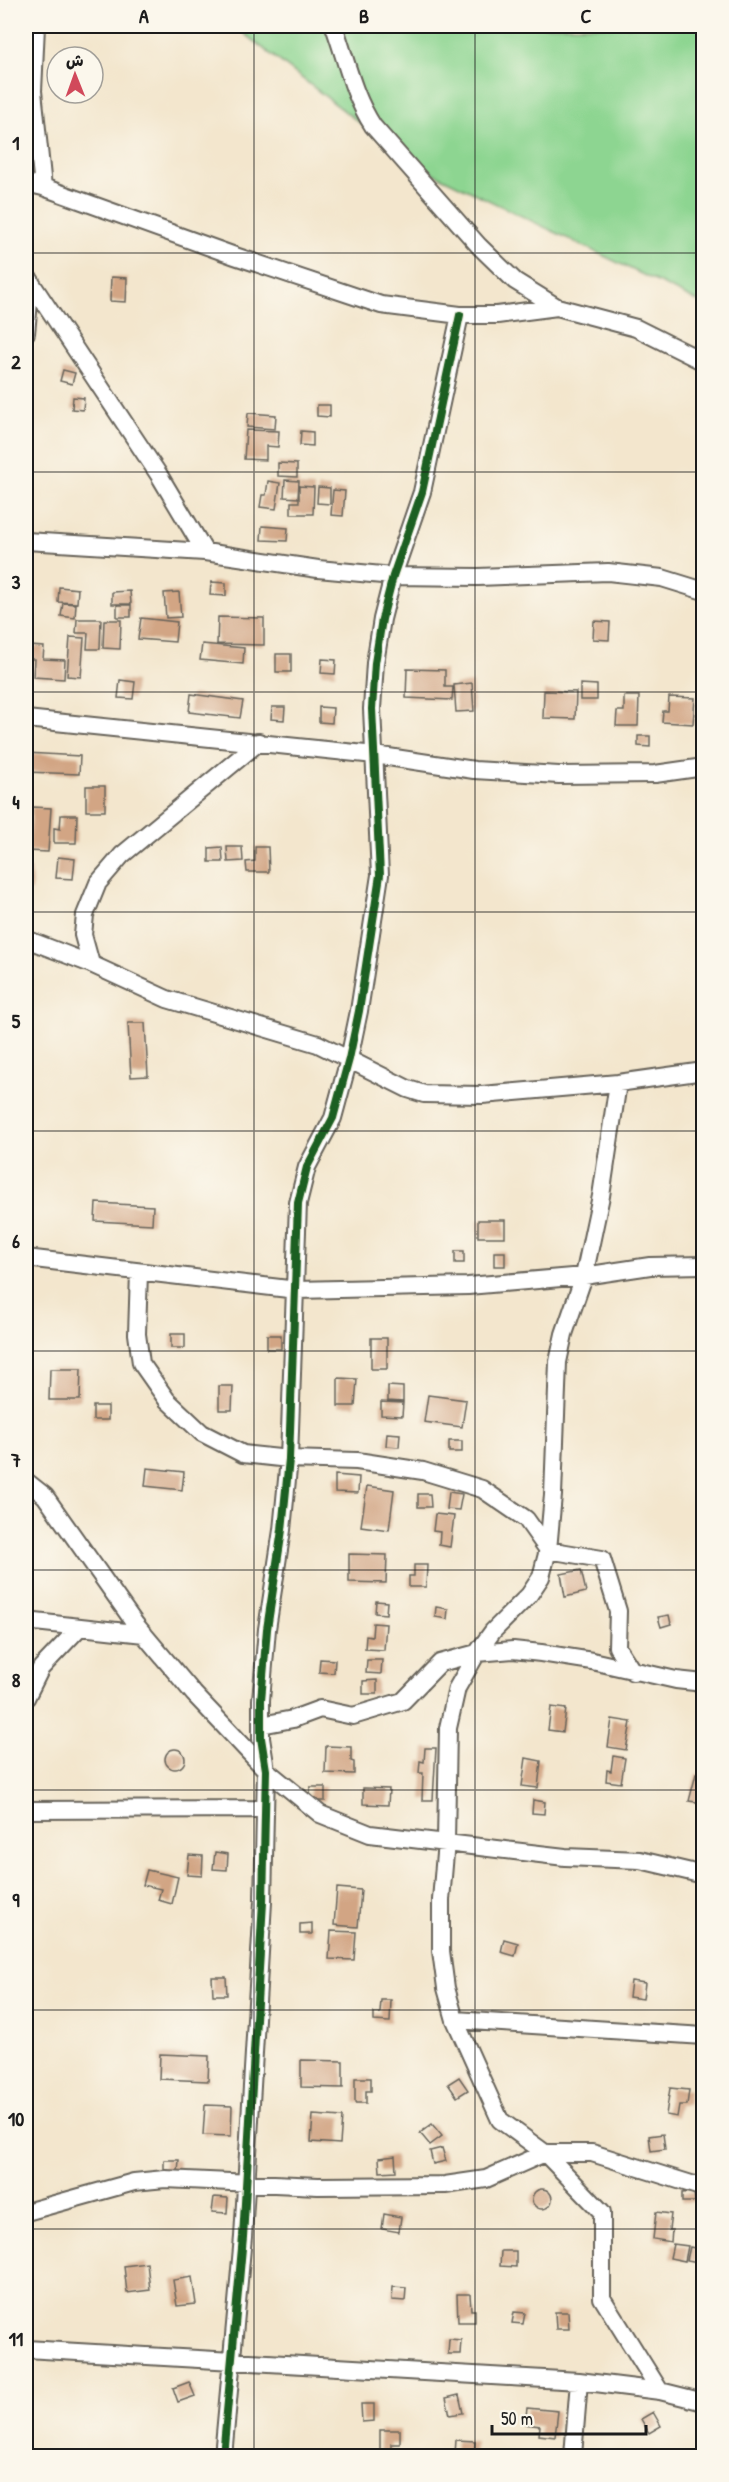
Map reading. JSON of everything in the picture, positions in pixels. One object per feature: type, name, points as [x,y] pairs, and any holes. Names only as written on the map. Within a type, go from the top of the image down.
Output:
[{"type":"street","points":[[36,26],[33,91],[43,187]]},
{"type":"street","points":[[334,26],[348,76],[359,104],[373,126],[479,246],[515,281],[557,307],[636,328],[704,362]]},
{"type":"street","points":[[26,183],[381,304],[460,315],[497,315],[557,307]]},
{"type":"street","points":[[26,333],[28,278]]},
{"type":"street","points":[[28,278],[159,475],[205,552]]},
{"type":"street","points":[[223,2457],[246,2182],[264,1902],[266,1770],[261,1700],[267,1629],[290,1460],[298,1203],[307,1167],[333,1118],[349,1059],[380,875],[372,709],[375,663],[382,619],[393,576],[422,492],[460,315]]},
{"type":"street","points":[[26,541],[205,552],[318,569],[393,576],[478,577],[608,572],[662,578],[704,591]]},
{"type":"street","points":[[26,720],[259,742],[375,755],[474,770],[559,775],[655,774],[704,767]]},
{"type":"street","points":[[91,964],[83,935],[85,915],[98,883],[122,855],[259,742]]},
{"type":"street","points":[[26,939],[91,964],[167,999],[296,1037],[349,1059],[408,1089],[424,1094],[482,1095],[618,1083],[704,1071]]},
{"type":"street","points":[[618,1083],[602,1186],[584,1276],[564,1334],[558,1362],[553,1495],[548,1550],[541,1577],[529,1595],[494,1631],[477,1653],[457,1688],[448,1728],[441,1951],[446,1988],[455,2020],[500,2120],[545,2153],[602,2212],[602,2298],[660,2391]]},
{"type":"street","points":[[26,1258],[297,1290],[468,1287],[584,1276],[650,1266],[704,1265]]},
{"type":"street","points":[[139,1272],[137,1334],[141,1364],[167,1400],[202,1433],[243,1455],[290,1460],[357,1461],[423,1472],[482,1489],[526,1520],[548,1550],[602,1559],[618,1611],[617,1647],[633,1672]]},
{"type":"street","points":[[26,1481],[45,1496],[144,1634],[194,1694],[266,1770],[320,1814],[370,1834],[565,1857],[640,1860],[704,1875]]},
{"type":"street","points":[[26,1621],[144,1634]]},
{"type":"street","points":[[26,1698],[41,1668],[79,1628]]},
{"type":"street","points":[[261,1725],[293,1719],[320,1709],[353,1716],[403,1701],[440,1663],[477,1653],[513,1650],[541,1653],[592,1661],[633,1672],[704,1683]]},
{"type":"street","points":[[26,1810],[265,1809]]},
{"type":"street","points":[[455,2020],[704,2036]]},
{"type":"street","points":[[26,2212],[134,2182],[165,2179],[373,2187],[445,2185],[486,2179],[545,2153],[592,2153],[704,2188]]},
{"type":"street","points":[[26,2349],[579,2381],[660,2391],[704,2402]]},
{"type":"street","points":[[573,2457],[579,2381]]},
{"type":"green space","points":[[234,26],[703,26],[703,304],[412,163]]},
{"type":"building","points":[[111,277],[127,278],[126,302],[110,301]]},
{"type":"building","points":[[63,370],[75,373],[72,384],[60,381]]},
{"type":"building","points":[[73,397],[84,398],[83,410],[72,409]]},
{"type":"building","points":[[317,405],[330,405],[330,417],[317,416]]},
{"type":"building","points":[[248,413],[276,415],[275,429],[247,427]]},
{"type":"building","points":[[246,430],[279,431],[278,447],[266,446],[266,460],[244,459]]},
{"type":"building","points":[[301,431],[313,432],[313,446],[300,445]]},
{"type":"building","points":[[278,463],[297,464],[297,477],[278,476]]},
{"type":"building","points":[[285,480],[299,481],[298,498],[284,497]]},
{"type":"building","points":[[268,481],[280,483],[276,509],[260,507],[262,495],[266,495]]},
{"type":"building","points":[[299,486],[314,487],[313,514],[291,514],[291,502],[299,502]]},
{"type":"building","points":[[318,487],[330,488],[330,504],[317,503]]},
{"type":"building","points":[[333,490],[345,491],[343,516],[331,515]]},
{"type":"building","points":[[262,526],[288,528],[287,541],[261,540]]},
{"type":"building","points":[[211,582],[226,583],[226,596],[210,595]]},
{"type":"building","points":[[59,587],[78,589],[77,603],[58,602]]},
{"type":"building","points":[[130,591],[131,604],[112,604],[112,592]]},
{"type":"building","points":[[179,592],[181,617],[166,618],[164,593]]},
{"type":"building","points":[[63,603],[76,604],[75,618],[61,616]]},
{"type":"building","points":[[117,605],[131,605],[131,617],[117,617]]},
{"type":"building","points":[[218,617],[264,618],[264,645],[217,644]]},
{"type":"building","points":[[141,618],[177,622],[175,642],[138,639]]},
{"type":"building","points":[[77,619],[101,619],[100,649],[87,649],[88,633],[76,633]]},
{"type":"building","points":[[104,620],[121,620],[120,649],[103,648]]},
{"type":"building","points":[[594,621],[610,622],[609,640],[593,639]]},
{"type":"building","points":[[70,637],[84,638],[81,677],[67,676]]},
{"type":"building","points":[[202,644],[244,648],[243,664],[200,660]]},
{"type":"building","points":[[29,646],[44,647],[43,659],[65,660],[64,679],[33,677],[34,659],[28,659]]},
{"type":"building","points":[[276,654],[291,654],[291,672],[276,672]]},
{"type":"building","points":[[322,659],[336,660],[335,674],[321,673]]},
{"type":"building","points":[[407,669],[445,670],[445,687],[453,687],[452,700],[406,698]]},
{"type":"building","points":[[120,680],[135,682],[133,699],[118,698]]},
{"type":"building","points":[[472,683],[474,711],[456,712],[454,685]]},
{"type":"building","points":[[580,684],[597,685],[597,700],[580,700]]},
{"type":"building","points":[[544,691],[576,692],[575,719],[543,718]]},
{"type":"building","points":[[191,694],[243,701],[240,718],[189,712]]},
{"type":"building","points":[[624,696],[639,696],[638,726],[616,726],[617,711],[624,711]]},
{"type":"building","points":[[669,697],[695,698],[693,724],[662,722],[663,711],[668,711]]},
{"type":"building","points":[[272,707],[285,707],[284,720],[271,719]]},
{"type":"building","points":[[319,707],[333,708],[332,723],[319,722]]},
{"type":"building","points":[[638,736],[650,736],[650,747],[638,746]]},
{"type":"building","points":[[26,753],[80,756],[79,774],[26,772]]},
{"type":"building","points":[[86,786],[105,786],[105,811],[86,811]]},
{"type":"building","points":[[32,807],[51,808],[48,852],[28,851]]},
{"type":"building","points":[[61,815],[77,815],[76,843],[54,843],[54,828],[60,829]]},
{"type":"building","points":[[222,847],[223,862],[209,862],[209,848]]},
{"type":"building","points":[[227,847],[242,847],[243,861],[228,862]]},
{"type":"building","points":[[255,847],[268,847],[269,872],[247,872],[246,862],[255,861]]},
{"type":"building","points":[[58,857],[75,859],[73,879],[56,878]]},
{"type":"building","points":[[26,869],[31,869],[32,891],[26,891]]},
{"type":"building","points":[[128,1023],[145,1023],[148,1076],[131,1077]]},
{"type":"building","points":[[96,1203],[153,1206],[152,1224],[95,1221]]},
{"type":"building","points":[[478,1220],[505,1220],[505,1237],[478,1237]]},
{"type":"building","points":[[455,1251],[464,1251],[464,1263],[455,1263]]},
{"type":"building","points":[[494,1252],[505,1252],[505,1266],[494,1266]]},
{"type":"building","points":[[171,1334],[185,1334],[185,1348],[171,1348]]},
{"type":"building","points":[[267,1335],[281,1335],[281,1349],[267,1349]]},
{"type":"building","points":[[371,1338],[387,1338],[387,1369],[371,1369]]},
{"type":"building","points":[[50,1369],[81,1369],[80,1400],[49,1400]]},
{"type":"building","points":[[338,1378],[357,1379],[355,1406],[338,1406]]},
{"type":"building","points":[[219,1386],[233,1386],[232,1410],[219,1410]]},
{"type":"building","points":[[388,1386],[403,1387],[403,1402],[388,1401]]},
{"type":"building","points":[[428,1395],[466,1400],[462,1427],[424,1422]]},
{"type":"building","points":[[381,1402],[403,1403],[402,1416],[381,1415]]},
{"type":"building","points":[[93,1406],[108,1406],[108,1420],[93,1420]]},
{"type":"building","points":[[387,1433],[400,1434],[399,1447],[386,1446]]},
{"type":"building","points":[[449,1441],[462,1441],[462,1452],[449,1452]]},
{"type":"building","points":[[147,1468],[184,1472],[182,1490],[145,1486]]},
{"type":"building","points":[[335,1475],[359,1477],[358,1493],[335,1492]]},
{"type":"building","points":[[367,1486],[394,1490],[389,1530],[361,1526]]},
{"type":"building","points":[[449,1492],[462,1494],[459,1510],[447,1509]]},
{"type":"building","points":[[418,1494],[430,1494],[431,1507],[418,1507]]},
{"type":"building","points":[[435,1514],[454,1516],[450,1547],[439,1545],[440,1532],[433,1531]]},
{"type":"building","points":[[349,1554],[387,1555],[386,1583],[349,1582]]},
{"type":"building","points":[[414,1565],[427,1565],[426,1587],[409,1587],[409,1576],[414,1576]]},
{"type":"building","points":[[581,1570],[586,1592],[565,1597],[561,1574]]},
{"type":"building","points":[[376,1601],[387,1602],[386,1614],[375,1613]]},
{"type":"building","points":[[436,1607],[448,1609],[447,1619],[435,1617]]},
{"type":"building","points":[[669,1615],[671,1624],[661,1627],[658,1617]]},
{"type":"building","points":[[373,1623],[386,1624],[384,1650],[365,1649],[366,1636],[372,1637]]},
{"type":"building","points":[[320,1659],[335,1660],[334,1673],[319,1672]]},
{"type":"building","points":[[367,1660],[382,1660],[381,1674],[366,1673]]},
{"type":"building","points":[[377,1680],[377,1694],[363,1694],[363,1681]]},
{"type":"building","points":[[551,1707],[566,1709],[563,1732],[548,1730]]},
{"type":"building","points":[[612,1719],[631,1722],[626,1750],[608,1747]]},
{"type":"building","points":[[326,1746],[351,1747],[354,1774],[325,1773]]},
{"type":"building","points":[[425,1748],[436,1748],[433,1800],[422,1800],[423,1773],[419,1773],[420,1761],[424,1762]]},
{"type":"building","points":[[175,1749],[182,1752],[185,1759],[182,1766],[175,1769],[168,1766],[165,1759],[168,1752]]},
{"type":"building","points":[[613,1756],[625,1758],[621,1783],[606,1781],[607,1770],[611,1771]]},
{"type":"building","points":[[526,1758],[541,1761],[538,1788],[522,1786]]},
{"type":"building","points":[[696,1774],[704,1775],[704,1803],[689,1801]]},
{"type":"building","points":[[310,1787],[325,1787],[325,1801],[310,1801]]},
{"type":"building","points":[[363,1788],[389,1789],[388,1805],[363,1804]]},
{"type":"building","points":[[533,1800],[545,1802],[544,1814],[532,1813]]},
{"type":"building","points":[[215,1852],[228,1854],[227,1870],[213,1869]]},
{"type":"building","points":[[189,1855],[203,1856],[202,1876],[187,1875]]},
{"type":"building","points":[[147,1870],[178,1877],[172,1904],[158,1900],[161,1889],[143,1885]]},
{"type":"building","points":[[337,1888],[361,1890],[358,1927],[334,1925]]},
{"type":"building","points":[[312,1923],[312,1934],[300,1934],[300,1924]]},
{"type":"building","points":[[331,1931],[356,1932],[354,1960],[329,1959]]},
{"type":"building","points":[[504,1939],[518,1943],[515,1956],[501,1952]]},
{"type":"building","points":[[212,1977],[226,1977],[227,1995],[213,1995]]},
{"type":"building","points":[[631,1981],[645,1983],[643,1999],[629,1997]]},
{"type":"building","points":[[381,2000],[391,2000],[390,2022],[374,2021],[374,2013],[380,2013]]},
{"type":"building","points":[[160,2054],[209,2056],[208,2081],[159,2079]]},
{"type":"building","points":[[301,2060],[343,2061],[343,2088],[301,2087]]},
{"type":"building","points":[[459,2077],[468,2090],[457,2097],[448,2084]]},
{"type":"building","points":[[355,2078],[371,2078],[371,2091],[366,2091],[366,2103],[355,2103]]},
{"type":"building","points":[[670,2088],[689,2090],[687,2105],[679,2105],[677,2117],[666,2115]]},
{"type":"building","points":[[205,2105],[232,2106],[231,2136],[203,2135]]},
{"type":"building","points":[[313,2115],[342,2117],[340,2144],[311,2142]]},
{"type":"building","points":[[432,2124],[442,2136],[430,2145],[420,2133]]},
{"type":"building","points":[[663,2134],[665,2149],[651,2151],[649,2136]]},
{"type":"building","points":[[442,2148],[446,2161],[433,2164],[430,2151]]},
{"type":"building","points":[[395,2156],[396,2171],[380,2172],[379,2158]]},
{"type":"building","points":[[164,2160],[179,2160],[178,2173],[164,2173]]},
{"type":"building","points":[[542,2189],[549,2192],[552,2199],[549,2206],[542,2209],[535,2206],[532,2199],[535,2192]]},
{"type":"building","points":[[694,2192],[695,2202],[682,2202],[682,2193]]},
{"type":"building","points":[[214,2197],[228,2198],[227,2213],[212,2212]]},
{"type":"building","points":[[656,2212],[671,2214],[669,2230],[672,2230],[671,2242],[653,2239]]},
{"type":"building","points":[[384,2214],[401,2217],[399,2232],[382,2229]]},
{"type":"building","points":[[673,2244],[688,2246],[685,2261],[670,2258]]},
{"type":"building","points":[[690,2247],[704,2250],[704,2263],[687,2260]]},
{"type":"building","points":[[501,2251],[516,2251],[516,2267],[500,2266]]},
{"type":"building","points":[[147,2263],[150,2290],[127,2293],[124,2266]]},
{"type":"building","points":[[192,2277],[196,2304],[177,2306],[173,2280]]},
{"type":"building","points":[[393,2287],[406,2288],[405,2301],[392,2300]]},
{"type":"building","points":[[457,2294],[470,2294],[471,2310],[475,2310],[475,2322],[458,2322]]},
{"type":"building","points":[[514,2312],[525,2313],[523,2324],[512,2323]]},
{"type":"building","points":[[555,2312],[568,2312],[569,2329],[556,2329]]},
{"type":"building","points":[[449,2339],[461,2340],[460,2354],[448,2354]]},
{"type":"building","points":[[189,2382],[195,2396],[178,2402],[173,2388]]},
{"type":"building","points":[[459,2395],[463,2413],[450,2415],[446,2398]]},
{"type":"building","points":[[361,2404],[374,2404],[374,2421],[362,2422]]},
{"type":"building","points":[[527,2408],[558,2411],[555,2437],[539,2435],[540,2426],[525,2424]]},
{"type":"building","points":[[653,2412],[661,2426],[649,2433],[641,2419]]},
{"type":"building","points":[[380,2430],[400,2430],[400,2444],[391,2444],[391,2454],[380,2454]]},
{"type":"building","points":[[456,2440],[475,2441],[474,2456],[455,2454]]},
{"type":"cycle path","points":[[223,2456],[243,2237],[263,1902],[266,1770],[261,1738],[261,1700],[267,1629],[282,1530],[289,1459],[298,1203],[307,1167],[333,1118],[359,1011],[380,875],[372,709],[375,663],[382,619],[393,576],[422,492],[460,315]]}]
